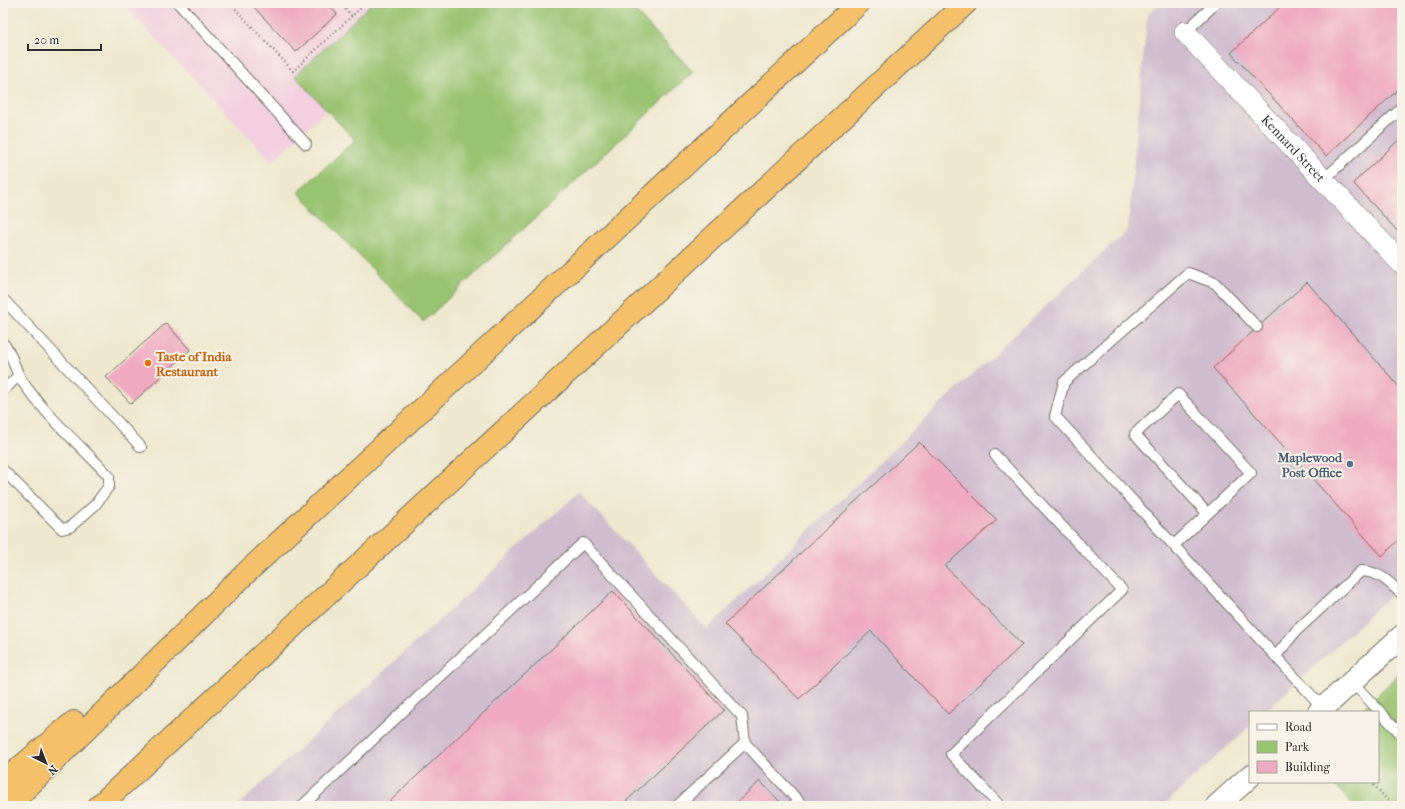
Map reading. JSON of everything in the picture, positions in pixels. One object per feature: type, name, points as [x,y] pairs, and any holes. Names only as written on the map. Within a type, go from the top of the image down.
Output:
[{"type":"highway","points":[[8,806],[199,618],[860,3]]},
{"type":"highway","points":[[99,806],[966,3]]},
{"type":"highway","points":[[3,782],[199,618]]},
{"type":"street","name":"Kennard Street","points":[[1185,32],[1402,264]]},
{"type":"street","points":[[1321,710],[1402,636]]},
{"type":"street","points":[[1223,804],[1249,777]]},
{"type":"lane","points":[[178,3],[306,144]]},
{"type":"lane","points":[[1185,32],[1216,3]]},
{"type":"lane","points":[[1323,180],[1402,108]]},
{"type":"lane","points":[[1257,327],[1215,284],[1188,273],[1064,382],[1055,416],[1276,656],[1321,710]]},
{"type":"lane","points":[[3,299],[141,447]]},
{"type":"lane","points":[[3,343],[8,349],[22,380],[45,410],[109,476],[109,486],[75,523],[70,527],[62,529],[3,470]]},
{"type":"lane","points":[[3,391],[19,374]]},
{"type":"lane","points":[[1174,545],[1251,473],[1178,394],[1135,434],[1207,513]]},
{"type":"lane","points":[[995,456],[1122,590],[951,754],[1000,806]]},
{"type":"lane","points":[[302,806],[583,543],[742,716],[744,743],[803,806]]},
{"type":"lane","points":[[1276,656],[1296,631],[1361,571],[1372,572],[1383,577],[1402,594]]},
{"type":"lane","points":[[1352,682],[1402,735]]},
{"type":"lane","points":[[677,806],[744,743]]},
{"type":"path","points":[[230,3],[293,71],[366,3]]},
{"type":"path","points":[[340,3],[352,16]]},
{"type":"path","points":[[1372,783],[1393,806]]},
{"type":"shaded area","points":[[122,3],[439,3],[272,162]]},
{"type":"shaded area","points":[[1161,3],[1402,3],[1402,585],[1266,711],[1249,711],[1249,727],[1163,806],[237,806],[579,492],[707,629],[928,416],[1128,229],[1147,16]]},
{"type":"green space","points":[[372,3],[627,3],[693,72],[423,322],[298,192],[355,140],[295,76]]},
{"type":"green space","points":[[1402,672],[1402,806],[1354,806],[1333,783],[1379,783],[1379,711],[1360,711]]},
{"type":"building","points":[[250,3],[326,3],[337,14],[296,52]]},
{"type":"building","points":[[1284,3],[1402,3],[1402,86],[1326,156],[1231,53]]},
{"type":"building","points":[[1402,137],[1402,236],[1353,183]]},
{"type":"building","name":"Maplewood Post Office","points":[[1307,282],[1402,390],[1402,537],[1382,556],[1213,368]]},
{"type":"building","name":"Taste of India Restaurant","points":[[166,323],[190,350],[131,404],[106,377]]},
{"type":"building","points":[[919,442],[997,520],[945,566],[1022,645],[948,714],[871,631],[799,699],[725,624]]},
{"type":"building","points":[[613,591],[724,710],[621,806],[385,806]]},
{"type":"building","points":[[760,781],[784,806],[733,806]]},
{"type":"place","name":"Taste of India Restaurant","points":[[148,363]]},
{"type":"place","name":"Maplewood Post Office","points":[[1350,464]]}]
